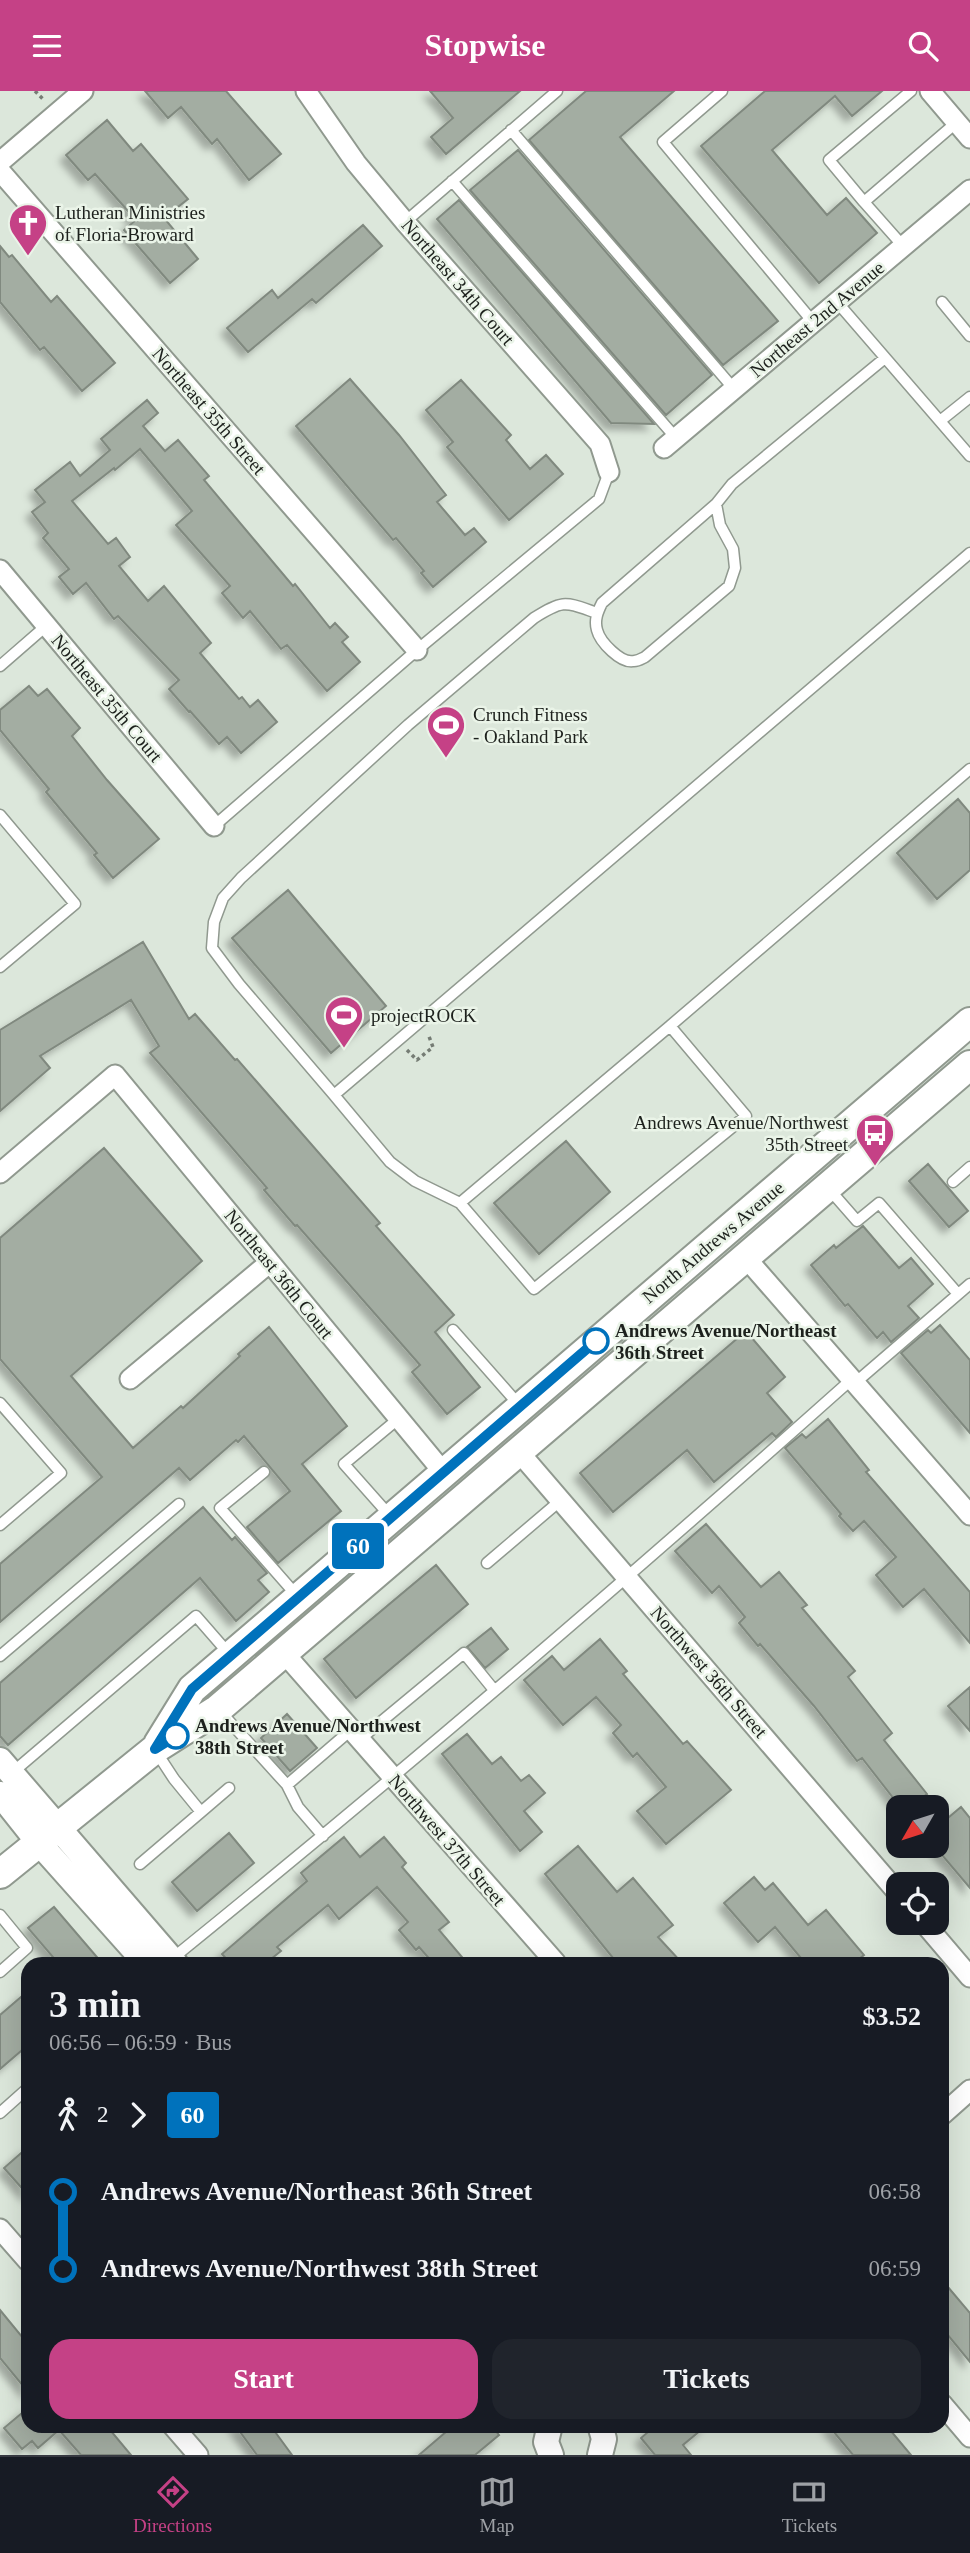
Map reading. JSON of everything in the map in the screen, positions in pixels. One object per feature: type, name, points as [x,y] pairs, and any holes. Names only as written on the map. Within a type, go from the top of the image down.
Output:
[{"type":"main road","name":"North Andrews Avenue","points":[[155,1749],[192,1689],[934,1053],[967,1030]]},
{"type":"main road","name":"North Andrews Avenue","points":[[0,1874],[155,1749],[218,1709],[827,1187],[965,1075]]},
{"type":"main road","points":[[519,1452],[513,1436],[520,1406]]},
{"type":"main road","points":[[432,1526],[445,1501],[447,1488],[444,1473]]},
{"type":"street","points":[[0,162],[83,91]]},
{"type":"street","name":"Northeast 34th Court","points":[[306,91],[356,163],[405,222],[600,444],[608,472]]},
{"type":"street","points":[[930,91],[970,138]]},
{"type":"street","name":"Northeast 35th Street","points":[[0,171],[417,650]]},
{"type":"street","name":"Northeast 2nd Avenue","points":[[670,443],[970,190]]},
{"type":"street","name":"Northeast 35th Court","points":[[0,570],[214,826]]},
{"type":"street","points":[[934,1053],[965,1075]]},
{"type":"street","name":"Northeast 36th Court","points":[[0,1173],[115,1075],[444,1473]]},
{"type":"street","points":[[746,1258],[970,1515]]},
{"type":"street","points":[[130,1379],[269,1263]]},
{"type":"street","name":"Northwest 36th Street","points":[[519,1452],[886,1879]]},
{"type":"street","name":"Northwest 37th Street","points":[[284,1653],[551,1957]]},
{"type":"street","points":[[4,1776],[141,1957]]},
{"type":"street","points":[[49,1836],[170,1957]]},
{"type":"street","points":[[934,1935],[970,1977]]},
{"type":"street","points":[[949,2109],[970,2090]]},
{"type":"street","points":[[0,2229],[21,2253]]},
{"type":"street","points":[[949,2412],[970,2437]]},
{"type":"street","points":[[179,2433],[198,2455]]},
{"type":"street","points":[[547,2433],[548,2454]]},
{"type":"lane","points":[[405,222],[557,91]]},
{"type":"lane","points":[[722,91],[663,142],[813,323]]},
{"type":"lane","points":[[903,246],[829,160],[911,91]]},
{"type":"lane","points":[[864,202],[957,122]]},
{"type":"lane","points":[[511,131],[734,389]]},
{"type":"lane","points":[[452,181],[670,443]]},
{"type":"lane","points":[[837,302],[970,456]]},
{"type":"lane","points":[[942,302],[970,336]]},
{"type":"lane","points":[[716,504],[720,525],[733,549],[735,568],[729,586],[657,647],[633,662],[615,654],[597,631],[597,613],[602,603],[716,504],[732,484],[886,358]]},
{"type":"lane","points":[[940,421],[970,397]]},
{"type":"lane","points":[[214,826],[417,650],[598,499],[608,472]]},
{"type":"lane","points":[[334,1095],[970,553]]},
{"type":"lane","points":[[597,613],[571,604],[557,603],[534,618],[366,762],[284,837],[223,898],[214,922],[212,948],[239,984],[390,1162],[415,1181],[460,1203],[534,1289],[746,1116],[670,1026]]},
{"type":"lane","points":[[0,666],[46,625]]},
{"type":"lane","points":[[460,1203],[970,769]]},
{"type":"lane","points":[[0,815],[75,904],[0,967]]},
{"type":"lane","points":[[953,1181],[970,1167]]},
{"type":"lane","points":[[827,1187],[857,1221],[879,1203],[958,1294]]},
{"type":"lane","points":[[179,1957],[970,1283]]},
{"type":"lane","points":[[453,1330],[520,1406]]},
{"type":"lane","points":[[0,1403],[61,1473],[0,1525]]},
{"type":"lane","points":[[391,1518],[344,1464],[398,1419]]},
{"type":"lane","points":[[264,1472],[220,1508],[298,1597]]},
{"type":"lane","points":[[487,1563],[562,1499]]},
{"type":"lane","points":[[0,1656],[178,1504]]},
{"type":"lane","points":[[4,1776],[196,1616],[231,1655]]},
{"type":"lane","points":[[287,1785],[464,1653],[494,1690]]},
{"type":"lane","points":[[218,1709],[287,1785],[298,1807],[323,1836]]},
{"type":"lane","points":[[155,1749],[174,1779],[201,1812]]},
{"type":"lane","points":[[140,1864],[229,1788]]},
{"type":"lane","points":[[0,1915],[27,1948],[0,1972]]},
{"type":"lane","points":[[0,2113],[21,2094]]},
{"type":"path","points":[[35,91],[43,99]]},
{"type":"building","points":[[145,91],[226,91],[281,154],[249,180],[217,139],[212,144],[181,107],[168,118]]},
{"type":"building","points":[[430,91],[520,91],[446,154],[431,137],[453,118]]},
{"type":"building","points":[[586,91],[674,91],[620,137],[778,321],[723,365],[529,140]]},
{"type":"building","points":[[765,91],[882,91],[852,116],[835,96],[772,150],[827,215],[846,198],[877,233],[819,283],[701,146]]},
{"type":"building","points":[[107,120],[133,151],[141,144],[188,199],[164,218],[198,259],[170,283],[124,230],[136,220],[95,174],[88,180],[66,155]]},
{"type":"building","points":[[518,150],[712,375],[666,415],[470,190]]},
{"type":"building","points":[[459,200],[654,424],[611,423],[437,219]]},
{"type":"building","points":[[363,225],[382,246],[316,303],[312,299],[248,352],[227,328],[272,290],[278,298]]},
{"type":"building","points":[[0,246],[9,257],[12,255],[51,302],[57,296],[115,363],[82,391],[44,347],[40,350],[0,302]]},
{"type":"building","points":[[350,379],[446,495],[437,502],[465,535],[474,528],[486,542],[433,587],[421,573],[424,571],[396,538],[393,540],[296,426]]},
{"type":"building","points":[[461,380],[511,435],[506,440],[530,469],[546,455],[563,474],[509,520],[447,447],[453,442],[426,410]]},
{"type":"building","points":[[147,400],[158,413],[143,426],[165,451],[178,440],[209,476],[204,480],[293,586],[295,584],[330,628],[335,623],[348,637],[342,642],[360,662],[327,691],[287,645],[281,649],[250,611],[243,618],[222,593],[230,586],[176,525],[192,511],[140,449],[115,470],[114,468],[72,501],[108,544],[116,538],[130,557],[119,566],[148,601],[164,586],[211,643],[200,653],[239,699],[242,697],[250,707],[258,700],[277,722],[241,753],[227,737],[219,744],[189,712],[169,689],[179,680],[118,616],[114,619],[86,583],[73,594],[59,577],[69,569],[43,538],[48,533],[32,512],[45,502],[35,490],[70,462],[80,476],[110,450],[101,439]]},
{"type":"building","points":[[29,686],[38,696],[47,689],[80,728],[72,736],[159,839],[113,878],[94,855],[97,853],[46,792],[49,789],[0,730],[0,710]]},
{"type":"building","points":[[958,799],[970,813],[970,870],[937,899],[897,853]]},
{"type":"building","points":[[288,890],[386,1006],[331,1053],[232,938]]},
{"type":"building","points":[[143,942],[189,1019],[195,1014],[235,1060],[237,1059],[380,1223],[376,1226],[454,1315],[435,1332],[480,1387],[447,1414],[412,1372],[420,1365],[297,1225],[295,1226],[264,1190],[267,1188],[150,1053],[159,1046],[131,1000],[40,1056],[50,1068],[0,1111],[0,1030]]},
{"type":"building","points":[[566,1141],[610,1192],[539,1254],[494,1203]]},
{"type":"building","points":[[104,1148],[202,1261],[71,1376],[133,1448],[181,1406],[183,1408],[269,1327],[347,1426],[302,1464],[341,1511],[278,1563],[247,1527],[290,1491],[244,1436],[190,1480],[179,1468],[0,1622],[0,1564],[102,1477],[0,1359],[0,1238]]},
{"type":"building","points":[[928,1164],[968,1211],[949,1227],[909,1181]]},
{"type":"building","points":[[863,1226],[899,1268],[911,1258],[933,1284],[908,1306],[919,1318],[891,1342],[883,1332],[877,1338],[848,1304],[845,1306],[811,1265],[834,1245],[836,1248]]},
{"type":"building","points":[[940,1325],[970,1360],[970,1433],[901,1353],[928,1330],[931,1333]]},
{"type":"building","points":[[746,1331],[785,1377],[767,1393],[792,1422],[776,1437],[772,1433],[714,1482],[687,1450],[613,1512],[580,1473]]},
{"type":"building","points":[[828,1419],[869,1470],[866,1472],[970,1592],[970,1643],[924,1589],[903,1607],[876,1575],[896,1557],[864,1521],[853,1531],[785,1448],[802,1434],[806,1438]]},
{"type":"building","points":[[203,1507],[232,1540],[235,1537],[267,1573],[258,1580],[269,1592],[236,1621],[200,1578],[8,1745],[0,1736],[0,1683]]},
{"type":"building","points":[[706,1524],[761,1587],[779,1572],[807,1605],[802,1608],[855,1671],[848,1677],[892,1733],[884,1740],[927,1794],[891,1795],[862,1758],[857,1761],[814,1706],[739,1623],[745,1617],[719,1586],[712,1593],[675,1551]]},
{"type":"building","points":[[436,1565],[468,1604],[356,1698],[324,1659]]},
{"type":"building","points":[[491,1628],[508,1649],[485,1668],[467,1647]]},
{"type":"building","points":[[600,1639],[627,1671],[623,1674],[683,1744],[687,1741],[731,1790],[666,1844],[637,1811],[666,1787],[637,1753],[633,1757],[613,1733],[621,1725],[596,1697],[563,1725],[524,1680],[552,1656],[564,1670]]},
{"type":"building","points":[[970,1687],[970,1731],[948,1706]]},
{"type":"building","points":[[287,1714],[317,1748],[290,1771],[261,1738]]},
{"type":"building","points":[[467,1734],[492,1764],[501,1757],[521,1781],[529,1775],[545,1793],[524,1811],[542,1832],[520,1851],[442,1754]]},
{"type":"building","points":[[961,1807],[970,1818],[970,1888],[945,1859],[949,1858],[949,1817]]},
{"type":"building","points":[[229,1833],[254,1863],[197,1911],[172,1882]]},
{"type":"building","points":[[344,1837],[360,1857],[384,1837],[406,1863],[402,1867],[449,1922],[439,1930],[462,1957],[428,1957],[419,1947],[416,1950],[399,1930],[408,1922],[377,1887],[339,1919],[328,1905],[277,1947],[281,1951],[274,1957],[225,1957],[222,1954],[307,1881],[301,1873]]},
{"type":"building","points":[[578,1846],[617,1892],[633,1878],[673,1925],[658,1937],[676,1957],[612,1957],[545,1874]]},
{"type":"building","points":[[754,1877],[765,1890],[773,1883],[808,1925],[826,1910],[864,1955],[800,1957],[775,1927],[758,1942],[724,1903]]},
{"type":"building","points":[[54,1907],[97,1957],[53,1957],[28,1928]]},
{"type":"building","points":[[21,1997],[21,2051],[0,2069],[0,2015]]},
{"type":"building","points":[[21,2153],[21,2187],[4,2168]]},
{"type":"building","points":[[949,2288],[970,2313],[970,2362],[949,2336]]},
{"type":"building","points":[[0,2310],[21,2336],[21,2384],[0,2358]]},
{"type":"building","points":[[21,2414],[21,2433],[56,2433],[38,2448],[32,2441],[22,2449],[4,2428]]},
{"type":"building","points":[[62,2433],[113,2433],[131,2455],[81,2455]]},
{"type":"building","points":[[241,2433],[276,2433],[292,2455],[257,2455]]},
{"type":"building","points":[[445,2433],[499,2435],[475,2455],[419,2455]]},
{"type":"building","points":[[647,2433],[697,2433],[683,2445],[691,2455],[655,2455],[641,2438]]},
{"type":"building","points":[[835,2433],[893,2433],[911,2455],[853,2455]]},
{"type":"bus line","name":"60","points":[[176,1736],[155,1749],[192,1689],[596,1341]]},
{"type":"place","name":"Lutheran Ministries of Floria-Broward","points":[[28,257]]},
{"type":"place","name":"Crunch Fitness - Oakland Park","points":[[446,759]]},
{"type":"place","name":"projectROCK","points":[[344,1049]]},
{"type":"place","name":"Andrews Avenue/Northwest 35th Street","points":[[875,1167]]},
{"type":"place","name":"Andrews Avenue/Northeast 36th Street","points":[[596,1341]]},
{"type":"place","name":"Andrews Avenue/Northwest 38th Street","points":[[176,1736]]}]
